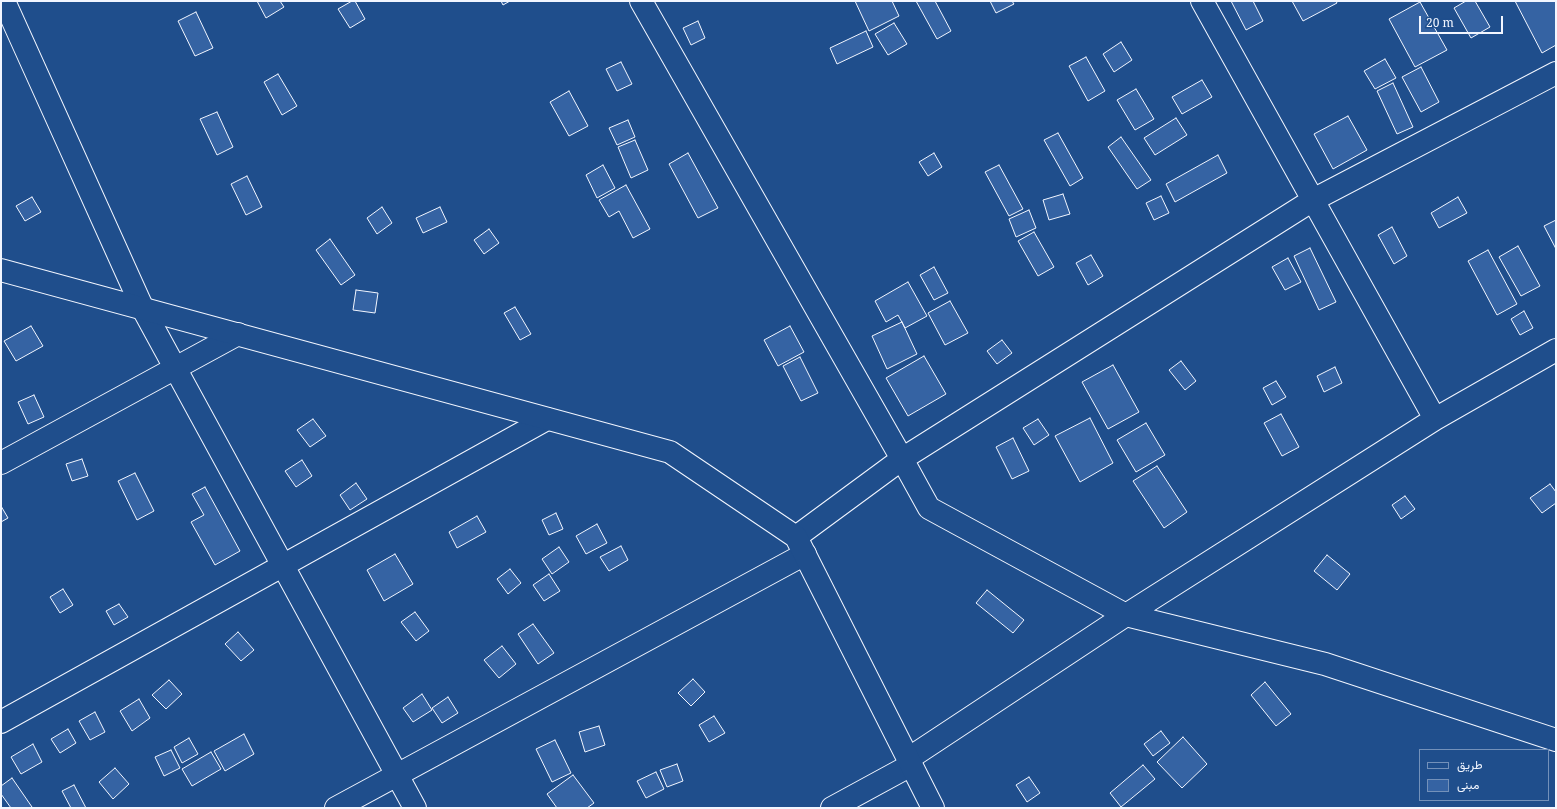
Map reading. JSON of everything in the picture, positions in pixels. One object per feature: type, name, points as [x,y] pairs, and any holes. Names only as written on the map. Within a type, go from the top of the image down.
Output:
[{"type":"street","points":[[4,1],[143,309],[414,808]]},
{"type":"street","points":[[641,1],[929,508],[1126,615],[1325,664],[1556,740]]},
{"type":"street","points":[[1202,1],[1435,419]]},
{"type":"street","points":[[336,808],[801,546],[902,459],[1313,200],[1556,73]]},
{"type":"street","points":[[1,270],[670,452],[801,546],[933,808]]},
{"type":"street","points":[[1,463],[238,334]]},
{"type":"street","points":[[832,808],[910,762],[1126,615],[1435,419],[1556,350]]},
{"type":"street","points":[[1,722],[547,419]]},
{"type":"building","points":[[257,1],[280,1],[284,7],[266,18]]},
{"type":"building","points":[[352,1],[355,1],[365,19],[350,28],[338,9]]},
{"type":"building","points":[[501,1],[510,1],[503,5]]},
{"type":"building","points":[[855,1],[892,1],[899,16],[869,31]]},
{"type":"building","points":[[916,1],[935,1],[951,31],[937,39]]},
{"type":"building","points":[[990,1],[1012,1],[1014,4],[996,13]]},
{"type":"building","points":[[1231,1],[1253,1],[1263,21],[1246,30]]},
{"type":"building","points":[[1292,1],[1336,1],[1337,3],[1303,21]]},
{"type":"building","points":[[1466,1],[1475,1],[1490,27],[1471,38],[1454,8]]},
{"type":"building","points":[[1515,1],[1556,1],[1556,45],[1542,53]]},
{"type":"building","points":[[1420,2],[1447,50],[1415,67],[1389,19]]},
{"type":"building","points":[[196,12],[213,48],[195,56],[178,21]]},
{"type":"building","points":[[698,21],[705,38],[691,45],[683,28]]},
{"type":"building","points":[[894,23],[907,44],[888,55],[875,34]]},
{"type":"building","points":[[866,31],[873,47],[837,64],[830,48]]},
{"type":"building","points":[[1121,42],[1132,60],[1114,72],[1103,54]]},
{"type":"building","points":[[1086,57],[1105,91],[1088,101],[1069,66]]},
{"type":"building","points":[[1385,59],[1396,78],[1375,89],[1364,71]]},
{"type":"building","points":[[621,62],[632,84],[617,91],[606,69]]},
{"type":"building","points":[[1421,67],[1439,102],[1421,112],[1402,77]]},
{"type":"building","points":[[278,74],[297,106],[282,115],[264,82]]},
{"type":"building","points":[[1202,80],[1212,97],[1182,114],[1172,97]]},
{"type":"building","points":[[1393,83],[1413,127],[1397,134],[1377,91]]},
{"type":"building","points":[[1136,89],[1154,119],[1135,130],[1117,100]]},
{"type":"building","points":[[569,91],[588,126],[569,136],[550,102]]},
{"type":"building","points":[[217,112],[233,147],[217,155],[200,119]]},
{"type":"building","points":[[1348,116],[1367,150],[1333,169],[1314,134]]},
{"type":"building","points":[[1176,118],[1187,135],[1155,155],[1144,138]]},
{"type":"building","points":[[628,120],[635,137],[617,145],[609,128]]},
{"type":"building","points":[[1058,133],[1083,178],[1070,186],[1044,140]]},
{"type":"building","points":[[1121,137],[1151,180],[1137,189],[1108,147]]},
{"type":"building","points":[[635,140],[648,170],[631,178],[618,147]]},
{"type":"building","points":[[688,153],[718,208],[698,218],[669,164]]},
{"type":"building","points":[[934,153],[942,167],[928,176],[919,162]]},
{"type":"building","points":[[1218,155],[1227,173],[1175,202],[1166,184]]},
{"type":"building","points":[[603,165],[615,188],[597,198],[586,175]]},
{"type":"building","points":[[999,165],[1023,209],[1009,216],[985,172]]},
{"type":"building","points":[[247,176],[262,207],[246,215],[231,184]]},
{"type":"building","points":[[626,185],[650,229],[633,238],[619,211],[609,217],[599,200]]},
{"type":"building","points":[[1063,194],[1070,214],[1049,220],[1043,200]]},
{"type":"building","points":[[1161,196],[1169,213],[1154,220],[1146,203]]},
{"type":"building","points":[[32,197],[41,212],[25,221],[16,206]]},
{"type":"building","points":[[1458,197],[1467,213],[1439,228],[1431,213]]},
{"type":"building","points":[[382,207],[392,223],[377,234],[367,218]]},
{"type":"building","points":[[440,207],[447,222],[423,233],[416,218]]},
{"type":"building","points":[[1029,210],[1036,228],[1016,237],[1009,219]]},
{"type":"building","points":[[1556,220],[1556,249],[1544,226]]},
{"type":"building","points":[[1392,227],[1407,256],[1394,264],[1378,235]]},
{"type":"building","points":[[489,229],[499,243],[484,254],[474,240]]},
{"type":"building","points":[[1034,232],[1054,267],[1038,276],[1018,241]]},
{"type":"building","points":[[330,239],[355,275],[341,285],[316,250]]},
{"type":"building","points":[[1518,246],[1540,286],[1521,296],[1499,257]]},
{"type":"building","points":[[1310,248],[1336,302],[1319,310],[1294,256]]},
{"type":"building","points":[[1488,250],[1517,304],[1497,315],[1468,261]]},
{"type":"building","points":[[1091,255],[1103,276],[1088,285],[1076,263]]},
{"type":"building","points":[[1288,258],[1301,282],[1285,290],[1272,267]]},
{"type":"building","points":[[934,267],[948,293],[934,300],[920,275]]},
{"type":"building","points":[[908,282],[927,316],[905,328],[898,315],[886,322],[875,301]]},
{"type":"building","points":[[356,290],[378,293],[375,313],[353,310]]},
{"type":"building","points":[[950,301],[968,333],[945,345],[928,313]]},
{"type":"building","points":[[515,307],[531,334],[520,340],[504,313]]},
{"type":"building","points":[[1524,311],[1533,328],[1520,335],[1511,319]]},
{"type":"building","points":[[902,322],[917,354],[887,369],[872,336]]},
{"type":"building","points":[[31,326],[43,346],[16,361],[4,341]]},
{"type":"building","points":[[790,326],[804,352],[778,366],[764,340]]},
{"type":"building","points":[[1002,340],[1012,353],[997,364],[987,351]]},
{"type":"building","points":[[924,356],[946,394],[908,416],[886,378]]},
{"type":"building","points":[[800,357],[818,393],[801,401],[783,366]]},
{"type":"building","points":[[1181,361],[1196,381],[1185,390],[1169,370]]},
{"type":"building","points":[[1113,365],[1139,412],[1108,429],[1082,382]]},
{"type":"building","points":[[1335,367],[1342,383],[1324,392],[1317,376]]},
{"type":"building","points":[[1276,381],[1286,397],[1272,405],[1263,388]]},
{"type":"building","points":[[34,395],[44,417],[28,424],[18,402]]},
{"type":"building","points":[[1281,414],[1299,447],[1282,456],[1264,423]]},
{"type":"building","points":[[1090,418],[1113,463],[1080,482],[1055,436]]},
{"type":"building","points":[[313,419],[326,436],[310,447],[297,430]]},
{"type":"building","points":[[1038,419],[1049,435],[1034,445],[1023,428]]},
{"type":"building","points":[[1146,423],[1165,455],[1136,472],[1117,440]]},
{"type":"building","points":[[1013,438],[1029,471],[1012,479],[996,447]]},
{"type":"building","points":[[82,459],[88,476],[72,481],[66,464]]},
{"type":"building","points":[[302,460],[312,476],[296,487],[285,471]]},
{"type":"building","points":[[1157,466],[1187,512],[1164,528],[1133,481]]},
{"type":"building","points":[[135,473],[154,511],[137,520],[118,481]]},
{"type":"building","points":[[356,483],[367,499],[350,510],[340,495]]},
{"type":"building","points":[[1550,484],[1556,492],[1556,503],[1542,513],[1530,498]]},
{"type":"building","points":[[205,487],[240,551],[215,565],[191,522],[204,515],[192,494]]},
{"type":"building","points":[[1405,496],[1415,509],[1401,519],[1392,505]]},
{"type":"building","points":[[1,506],[8,518],[1,522]]},
{"type":"building","points":[[556,513],[563,529],[549,535],[542,520]]},
{"type":"building","points":[[477,516],[486,532],[457,548],[449,532]]},
{"type":"building","points":[[597,524],[607,543],[586,554],[576,536]]},
{"type":"building","points":[[621,546],[628,560],[609,571],[600,557]]},
{"type":"building","points":[[559,547],[569,562],[552,574],[542,559]]},
{"type":"building","points":[[395,554],[413,584],[384,601],[367,570]]},
{"type":"building","points":[[1327,555],[1350,574],[1337,590],[1314,571]]},
{"type":"building","points":[[510,569],[521,583],[508,594],[497,579]]},
{"type":"building","points":[[549,574],[560,591],[544,601],[533,585]]},
{"type":"building","points":[[63,589],[73,605],[60,613],[50,597]]},
{"type":"building","points":[[987,590],[1024,620],[1013,633],[976,603]]},
{"type":"building","points":[[119,604],[128,617],[114,625],[106,611]]},
{"type":"building","points":[[415,612],[429,631],[416,641],[401,622]]},
{"type":"building","points":[[533,624],[554,653],[538,664],[518,634]]},
{"type":"building","points":[[238,632],[254,650],[241,661],[225,644]]},
{"type":"building","points":[[502,646],[516,664],[499,678],[484,660]]},
{"type":"building","points":[[693,679],[705,692],[691,706],[678,693]]},
{"type":"building","points":[[169,680],[182,694],[166,709],[152,695]]},
{"type":"building","points":[[1265,682],[1291,714],[1276,726],[1251,695]]},
{"type":"building","points":[[422,694],[432,710],[413,722],[403,708]]},
{"type":"building","points":[[448,697],[458,713],[442,723],[432,708]]},
{"type":"building","points":[[139,699],[150,718],[132,731],[120,711]]},
{"type":"building","points":[[95,712],[105,732],[90,740],[79,721]]},
{"type":"building","points":[[714,716],[725,733],[709,742],[699,725]]},
{"type":"building","points":[[599,726],[605,745],[585,752],[579,732]]},
{"type":"building","points":[[68,729],[76,743],[60,753],[51,739]]},
{"type":"building","points":[[1161,731],[1170,743],[1153,756],[1144,744]]},
{"type":"building","points":[[244,734],[254,754],[225,771],[214,751]]},
{"type":"building","points":[[1183,737],[1207,764],[1182,788],[1157,762]]},
{"type":"building","points":[[189,738],[198,754],[182,763],[174,747]]},
{"type":"building","points":[[555,740],[571,773],[552,782],[536,749]]},
{"type":"building","points":[[33,744],[42,762],[21,774],[11,757]]},
{"type":"building","points":[[171,750],[180,768],[164,776],[155,757]]},
{"type":"building","points":[[211,752],[221,769],[192,786],[182,769]]},
{"type":"building","points":[[677,764],[683,781],[667,787],[660,770]]},
{"type":"building","points":[[1143,765],[1155,779],[1121,807],[1110,793]]},
{"type":"building","points":[[115,768],[129,784],[113,799],[99,782]]},
{"type":"building","points":[[656,772],[664,789],[646,798],[637,781]]},
{"type":"building","points":[[573,775],[594,803],[587,808],[557,808],[547,794]]},
{"type":"building","points":[[1029,777],[1040,793],[1027,802],[1016,785]]},
{"type":"building","points":[[12,778],[32,807],[11,808],[1,794],[1,786]]},
{"type":"building","points":[[74,785],[86,808],[71,808],[62,791]]}]
